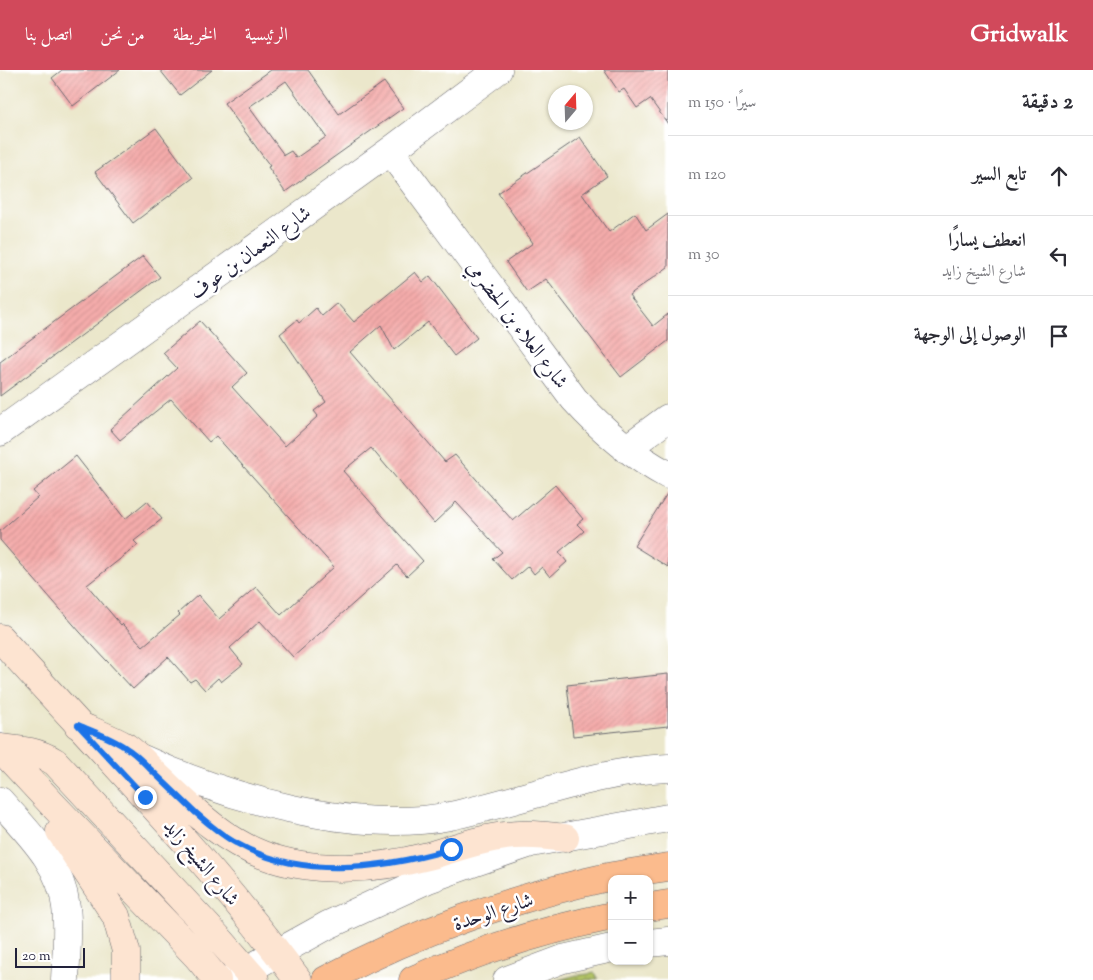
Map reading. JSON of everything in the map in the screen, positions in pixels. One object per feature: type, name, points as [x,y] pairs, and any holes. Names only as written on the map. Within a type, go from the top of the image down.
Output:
[{"type":"highway","name":"شارع الوحدة","points":[[326,980],[432,931],[519,901],[608,878],[668,867]]},
{"type":"highway","points":[[653,906],[668,904]]},
{"type":"highway","name":"شارع الوحدة","points":[[413,980],[498,947],[576,924],[608,917]]},
{"type":"main road","name":"شارع الشيخ زايد","points":[[0,638],[188,844],[298,980]]},
{"type":"main road","points":[[78,725],[115,741],[136,756],[195,811],[236,843],[262,855],[299,865],[316,867],[357,866],[405,862],[506,835],[534,834],[565,838]]},
{"type":"main road","points":[[0,748],[218,980]]},
{"type":"main road","points":[[0,748],[39,753],[55,762],[221,941],[243,977]]},
{"type":"main road","points":[[53,805],[62,835],[116,916],[126,951],[126,980]]},
{"type":"street","name":"شارع النعمان بن عوف","points":[[0,432],[390,151],[498,70]]},
{"type":"street","name":"شارع العلاء بن الحضرمي","points":[[390,151],[559,380],[590,417],[626,449],[668,475]]},
{"type":"street","points":[[626,449],[668,418]]},
{"type":"street","points":[[136,756],[190,778],[286,807],[359,820],[389,821],[450,816],[595,778],[624,772],[668,768]]},
{"type":"street","points":[[0,801],[46,854],[62,888],[66,906],[67,925],[65,980]]},
{"type":"street","points":[[243,977],[278,953],[328,924],[428,879],[531,843],[668,818]]},
{"type":"street","points":[[653,943],[668,941]]},
{"type":"street","points":[[507,980],[563,959],[608,949]]},
{"type":"green space","points":[[595,973],[598,979],[558,980],[573,976]]},
{"type":"building","points":[[62,70],[120,70],[73,106],[52,78]]},
{"type":"building","points":[[160,70],[212,70],[180,95]]},
{"type":"building","points":[[271,70],[308,70],[339,114],[384,82],[403,108],[285,192],[268,167],[270,166],[224,103]],"holes":[[[286,81],[326,137],[296,158],[291,151],[284,155],[249,107]]]},
{"type":"building","points":[[604,70],[668,70],[668,124],[650,99],[637,108],[624,89],[619,92]]},
{"type":"building","points":[[156,128],[193,178],[133,223],[95,172]]},
{"type":"building","points":[[580,137],[607,176],[582,194],[609,232],[635,213],[646,230],[668,214],[668,267],[629,295],[653,326],[668,314],[668,341],[621,377],[546,279],[527,292],[506,262],[533,243],[498,193]]},
{"type":"building","points":[[143,256],[160,277],[0,396],[0,362]]},
{"type":"building","points":[[415,272],[423,282],[430,276],[477,338],[454,356],[428,322],[394,350],[381,325],[350,352],[445,462],[455,455],[513,521],[555,485],[583,519],[577,524],[584,531],[559,552],[567,562],[550,577],[542,567],[534,574],[528,566],[512,580],[493,559],[502,552],[456,502],[434,523],[371,448],[343,471],[423,561],[407,576],[397,565],[293,657],[260,621],[230,648],[243,664],[221,682],[218,678],[205,690],[195,679],[190,682],[168,657],[133,689],[80,632],[0,540],[0,531],[38,497],[33,491],[76,456],[125,519],[147,501],[162,519],[134,541],[138,545],[87,585],[121,625],[143,646],[180,615],[178,613],[198,595],[219,619],[256,587],[281,615],[334,567],[216,436],[209,442],[171,399],[120,440],[110,429],[177,368],[163,353],[200,321],[247,373],[232,387],[285,446],[318,416],[314,411],[326,402],[280,334],[297,320],[299,323],[316,308],[322,316],[337,303],[354,322]]},
{"type":"building","points":[[668,492],[668,567],[634,546]]},
{"type":"building","points":[[668,674],[668,726],[573,736],[567,685]]},
{"type":"route","points":[[145,797],[78,725],[115,741],[131,751],[220,832],[236,843],[262,855],[299,865],[316,867],[357,866],[405,862],[451,849]]}]
